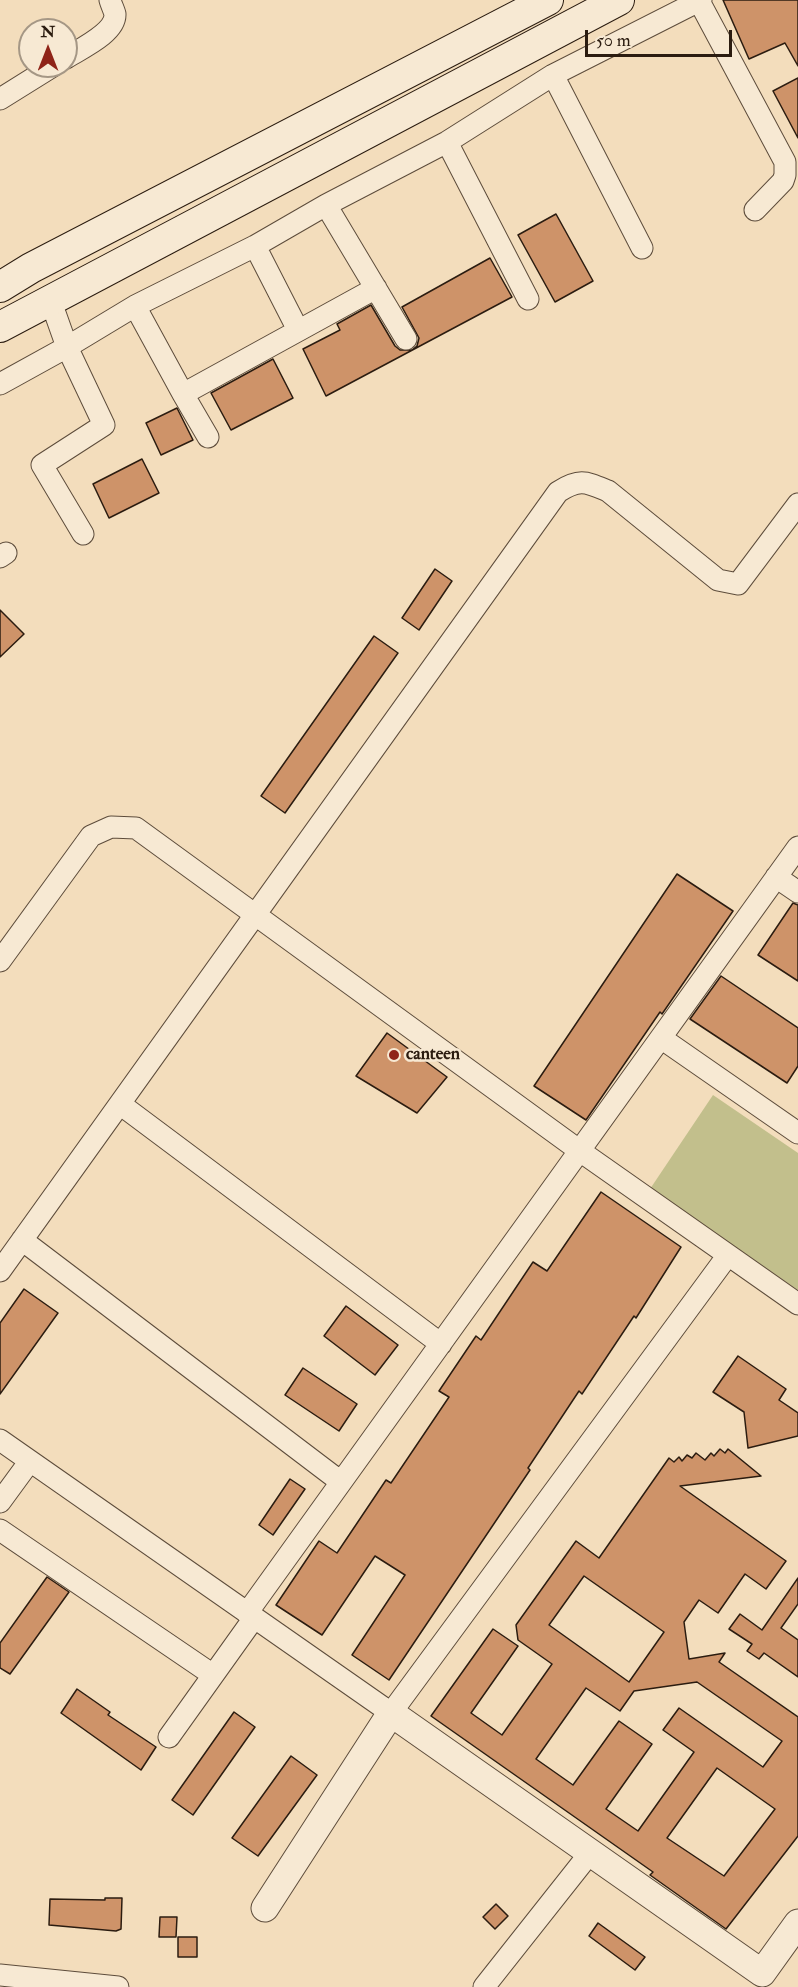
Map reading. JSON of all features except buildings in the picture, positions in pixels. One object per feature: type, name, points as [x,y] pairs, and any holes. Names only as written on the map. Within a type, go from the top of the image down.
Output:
[{"type":"main road","points":[[0,287],[31,268],[548,0]]},
{"type":"main road","points":[[0,327],[619,0]]},
{"type":"street","points":[[78,50],[104,34],[111,25],[115,14],[110,0]]},
{"type":"street","points":[[0,384],[135,306],[255,246],[326,205],[447,142],[553,75],[700,0],[785,162],[783,181],[755,210]]},
{"type":"street","points":[[553,75],[642,248]]},
{"type":"street","points":[[0,99],[34,78]]},
{"type":"street","points":[[447,142],[528,299]]},
{"type":"street","points":[[326,205],[406,339]]},
{"type":"street","points":[[255,246],[298,330]]},
{"type":"street","points":[[183,394],[376,288]]},
{"type":"street","points":[[50,299],[67,347],[104,425],[42,465],[83,534]]},
{"type":"street","points":[[135,306],[208,437]]},
{"type":"street","points":[[0,1271],[558,492],[573,482],[591,484],[608,491],[718,580],[738,584],[798,504]]},
{"type":"street","points":[[0,961],[91,836],[111,827],[136,828],[580,1150],[798,1304]]},
{"type":"street","points":[[169,1737],[213,1675],[341,1482],[798,847]]},
{"type":"street","points":[[776,877],[798,892]]},
{"type":"street","points":[[661,1038],[798,1133]]},
{"type":"street","points":[[120,1104],[441,1344]]},
{"type":"street","points":[[22,1240],[341,1482]]},
{"type":"street","points":[[265,1908],[391,1713],[728,1255]]},
{"type":"street","points":[[0,1440],[590,1853],[757,1980],[798,1923]]},
{"type":"street","points":[[0,1502],[30,1461]]},
{"type":"street","points":[[0,1530],[213,1675]]},
{"type":"street","points":[[484,1987],[590,1853]]},
{"type":"street","points":[[0,1975],[118,1987]]},
{"type":"shaded area","points":[[713,1095],[798,1153],[798,1290],[650,1189]]},
{"type":"place","name":"canteen","points":[[394,1055]]}]
